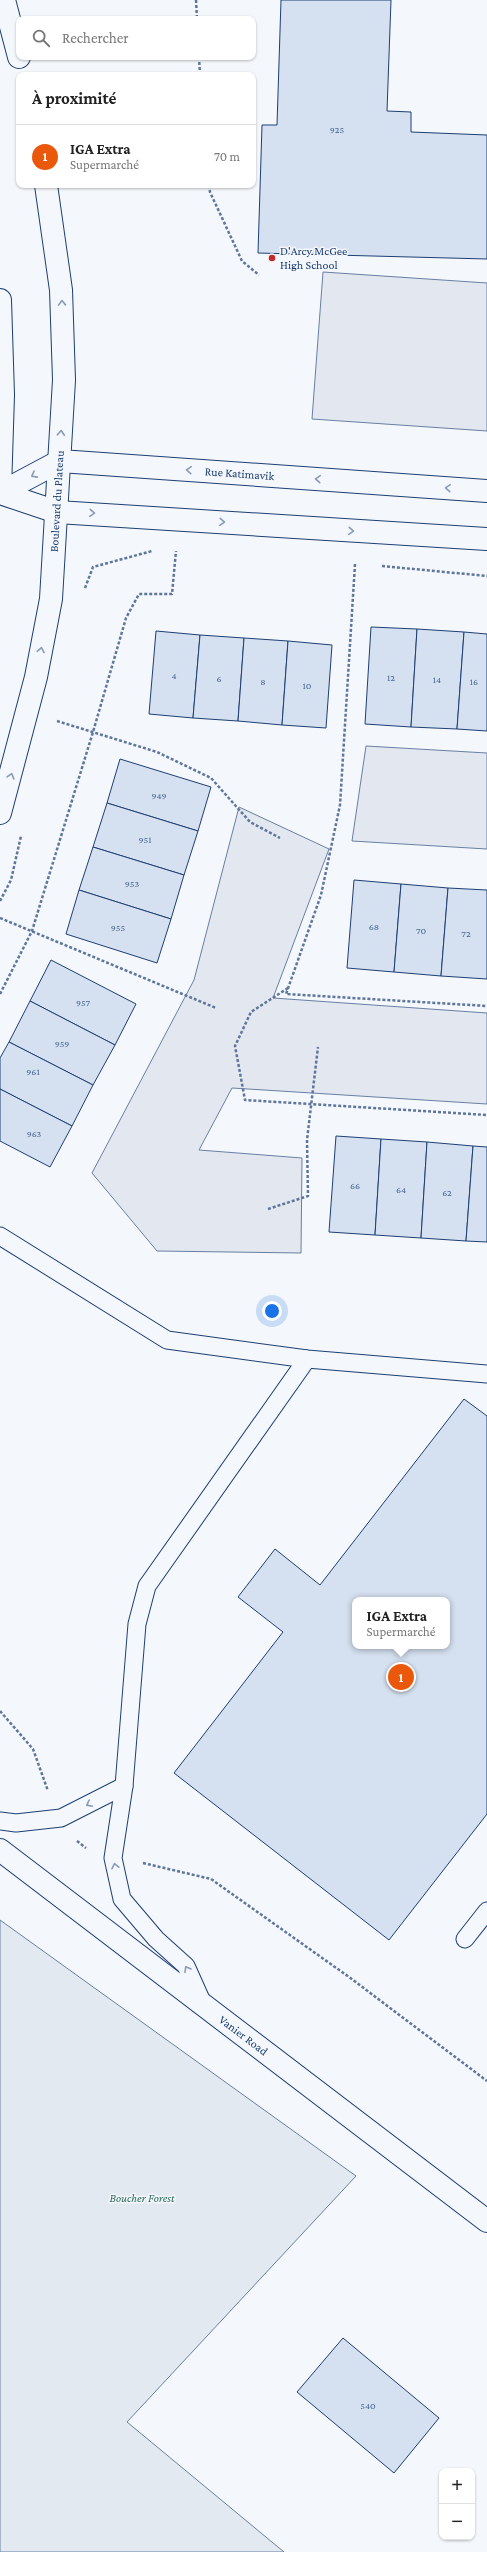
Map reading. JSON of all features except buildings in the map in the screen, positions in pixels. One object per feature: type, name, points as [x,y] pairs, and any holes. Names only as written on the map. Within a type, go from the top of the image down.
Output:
[{"type":"main road","points":[[4,0],[16,46]]},
{"type":"main road","points":[[20,60],[22,72]]},
{"type":"main road","name":"Boulevard du Plateau","points":[[0,813],[36,677],[51,599],[64,380],[61,290],[46,188]]},
{"type":"main road","points":[[0,300],[3,395],[0,492]]},
{"type":"main road","points":[[0,492],[60,461]]},
{"type":"main road","name":"Rue Katimavik","points":[[60,461],[487,491]]},
{"type":"main road","points":[[0,492],[57,512],[487,540]]},
{"type":"main road","name":"Vanier Road","points":[[0,1850],[487,2221]]},
{"type":"lane","points":[[0,1236],[167,1340],[307,1359],[487,1374]]},
{"type":"lane","points":[[203,2004],[186,1966],[156,1939],[122,1900],[113,1858],[124,1786],[137,1624],[147,1586],[307,1359]]},
{"type":"lane","points":[[0,1822],[16,1823],[61,1818],[124,1786]]},
{"type":"lane","points":[[465,1939],[487,1911]]},
{"type":"path","points":[[196,0],[197,16]]},
{"type":"path","points":[[199,60],[200,72]]},
{"type":"path","points":[[209,188],[242,260],[259,275]]},
{"type":"path","points":[[93,567],[154,550]]},
{"type":"path","points":[[168,551],[184,552]]},
{"type":"path","points":[[0,994],[32,931],[126,618],[139,594],[172,594],[176,551]]},
{"type":"path","points":[[347,563],[363,564]]},
{"type":"path","points":[[355,564],[340,805],[321,895],[286,994],[487,1006]]},
{"type":"path","points":[[378,566],[487,576]]},
{"type":"path","points":[[49,718],[157,752],[211,778],[250,822],[280,838]]},
{"type":"path","points":[[0,918],[216,1008]]},
{"type":"path","points":[[288,988],[251,1012],[234,1046],[245,1100],[487,1115]]},
{"type":"path","points":[[268,1209],[308,1196],[307,1140],[313,1104],[318,1047]]},
{"type":"path","points":[[0,1711],[33,1749],[68,1834],[95,1856],[113,1858],[211,1879],[349,1977],[487,2081]]},
{"type":"green space","name":"Boucher Forest","points":[[0,1920],[356,2176],[127,2422],[284,2552],[0,2552]]},
{"type":"shaded area","points":[[323,272],[487,283],[487,431],[312,419]]},
{"type":"shaded area","points":[[366,746],[487,753],[487,849],[352,841]]},
{"type":"shaded area","points":[[239,807],[329,849],[273,998],[487,1013],[487,1104],[232,1088],[199,1150],[302,1158],[301,1253],[157,1251],[92,1173],[194,980]]},
{"type":"place","name":"D'Arcy McGee High School","points":[[272,258]]},
{"type":"place","name":"IGA Extra","points":[[401,1677]]}]
